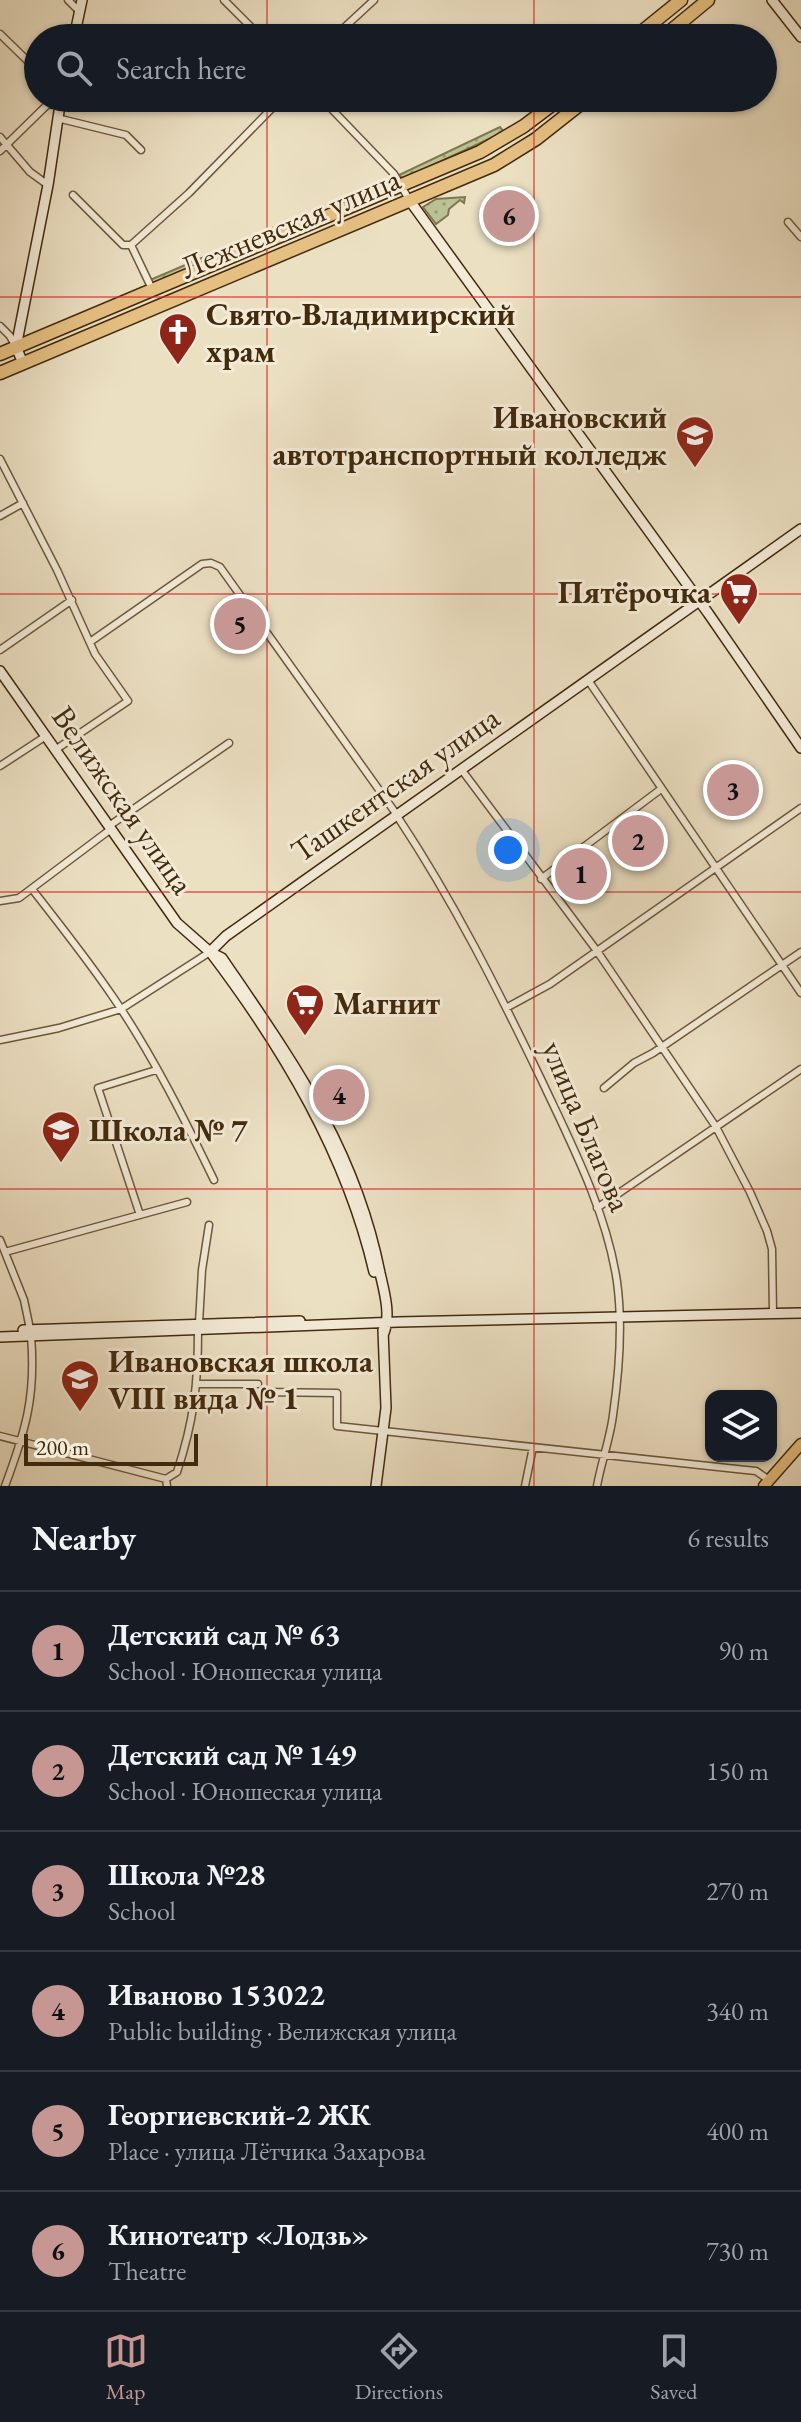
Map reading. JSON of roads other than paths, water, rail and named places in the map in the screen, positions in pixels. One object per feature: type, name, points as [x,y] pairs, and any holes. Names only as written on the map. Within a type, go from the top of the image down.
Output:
[{"type":"highway","points":[[651,24],[681,0]]},
{"type":"highway","points":[[679,24],[708,0]]},
{"type":"highway","name":"Лежневская улица","points":[[0,354],[403,185],[496,143],[541,112]]},
{"type":"highway","name":"Лежневская улица","points":[[0,373],[494,165],[536,139],[570,112]]},
{"type":"main road","points":[[77,24],[82,0]]},
{"type":"main road","points":[[772,0],[801,37]]},
{"type":"main road","points":[[23,363],[16,347],[48,185],[58,112]]},
{"type":"main road","points":[[410,201],[700,602],[801,748]]},
{"type":"main road","name":"Ташкентская улица","points":[[216,956],[222,942],[801,532]]},
{"type":"main road","name":"Велижская улица","points":[[0,671],[177,923],[216,956],[296,1067],[328,1121],[371,1232],[387,1323],[386,1408],[376,1486]]},
{"type":"main road","points":[[0,1330],[30,1332],[801,1313]]},
{"type":"main road","points":[[0,1337],[30,1332]]},
{"type":"main road","points":[[766,1483],[801,1444]]},
{"type":"street","points":[[68,0],[79,11]]},
{"type":"street","points":[[224,0],[248,24]]},
{"type":"street","points":[[347,24],[369,1]]},
{"type":"street","points":[[0,34],[24,57]]},
{"type":"street","points":[[0,151],[40,112]]},
{"type":"street","points":[[73,195],[123,245],[131,245],[189,193],[268,112]]},
{"type":"street","points":[[334,112],[403,185],[410,201]]},
{"type":"street","points":[[57,118],[126,135],[141,150]]},
{"type":"street","points":[[0,137],[30,172],[48,185]]},
{"type":"street","points":[[788,222],[801,237]]},
{"type":"street","points":[[131,245],[153,291]]},
{"type":"street","points":[[0,326],[16,347]]},
{"type":"street","points":[[0,459],[90,642],[128,701],[55,750]]},
{"type":"street","points":[[0,516],[23,503]]},
{"type":"street","name":"улица Благова","points":[[90,642],[202,564],[211,563],[220,567],[398,817],[450,900],[559,1118],[597,1208],[615,1269],[619,1318],[613,1414],[597,1486]]},
{"type":"street","points":[[0,650],[72,600]]},
{"type":"street","points":[[589,681],[801,993]]},
{"type":"street","points":[[0,766],[46,736]]},
{"type":"street","points":[[0,901],[19,898],[110,827],[229,743]]},
{"type":"street","points":[[462,771],[597,951],[716,1127],[767,1231],[772,1249],[773,1313]]},
{"type":"street","points":[[541,879],[661,789]]},
{"type":"street","points":[[506,1008],[550,984],[801,808]]},
{"type":"street","points":[[32,889],[81,951],[121,1009],[191,1132],[214,1180]]},
{"type":"street","points":[[604,1088],[634,1063],[801,952]]},
{"type":"street","name":"Ташкентская улица","points":[[0,1040],[59,1028],[121,1009],[216,956]]},
{"type":"street","points":[[597,1208],[801,1069]]},
{"type":"street","points":[[140,1215],[98,1088],[156,1070]]},
{"type":"street","points":[[5,1252],[187,1202]]},
{"type":"street","points":[[0,1436],[167,1482],[177,1472],[198,1384],[198,1327],[209,1225]]},
{"type":"street","points":[[0,1240],[24,1300],[34,1378],[22,1441],[5,1486]]},
{"type":"street","points":[[198,1384],[258,1384]]},
{"type":"street","points":[[263,1392],[337,1393],[337,1426],[756,1471],[766,1483]]},
{"type":"street","points":[[525,1486],[533,1447]]},
{"type":"place","name":"Кинотеатр «Лодзь»","points":[[509,216]]},
{"type":"place","name":"Свято-Владимирский храм","points":[[178,366]]},
{"type":"place","name":"Ивановский автотранспортный колледж","points":[[695,469]]},
{"type":"place","name":"Георгиевский-2 ЖК","points":[[240,624]]},
{"type":"place","name":"Пятёрочка","points":[[739,626]]},
{"type":"place","name":"Школа №28","points":[[733,790]]},
{"type":"place","name":"Детский сад № 149","points":[[638,841]]},
{"type":"place","name":"Детский сад № 63","points":[[581,874]]},
{"type":"place","name":"Магнит","points":[[305,1037]]},
{"type":"place","name":"Иваново 153022","points":[[339,1095]]},
{"type":"place","name":"Школа № 7","points":[[61,1164]]},
{"type":"place","name":"Ивановская школа VIII вида № 1","points":[[80,1413]]}]
